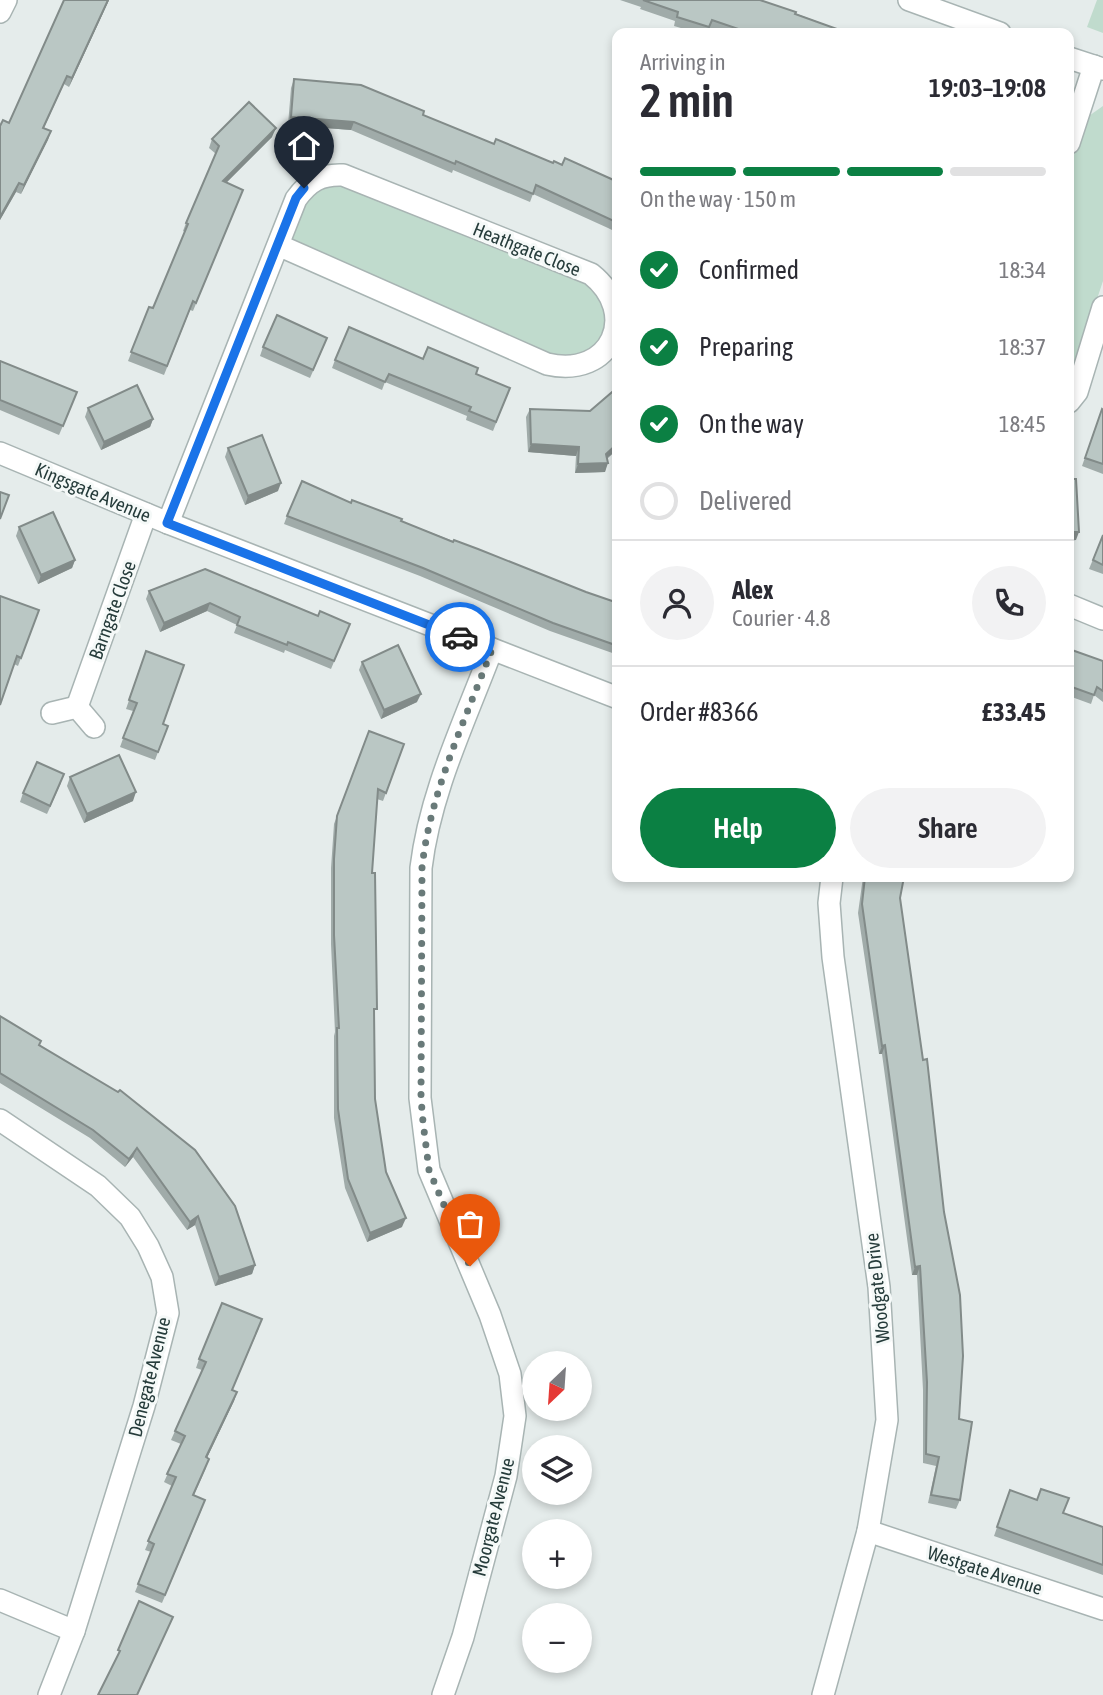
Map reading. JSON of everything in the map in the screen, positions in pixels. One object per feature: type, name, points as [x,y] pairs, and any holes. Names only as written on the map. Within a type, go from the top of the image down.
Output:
[{"type":"street","points":[[0,12],[6,0]]},
{"type":"street","points":[[909,0],[986,28]]},
{"type":"street","points":[[1074,60],[1099,68],[1074,130]]},
{"type":"street","name":"Heathgate Close","points":[[167,523],[296,198],[316,178],[327,174],[342,176],[591,274],[608,291],[612,300]]},
{"type":"street","name":"Heathgate Close","points":[[278,245],[547,364],[564,368],[585,365],[608,348],[612,337]]},
{"type":"street","points":[[1074,396],[1103,307]]},
{"type":"street","name":"Kingsgate Avenue","points":[[0,453],[167,523],[612,696]]},
{"type":"street","name":"Barngate Close","points":[[77,707],[146,514]]},
{"type":"street","points":[[1074,607],[1103,619]]},
{"type":"street","name":"Moorgate Avenue","points":[[443,1695],[463,1637],[506,1476],[515,1416],[510,1374],[490,1315],[429,1170],[421,1098],[422,868],[425,834],[435,800],[492,649]]},
{"type":"street","points":[[52,713],[77,707],[94,727]]},
{"type":"street","name":"Woodgate Drive","points":[[823,1695],[868,1531],[887,1420],[879,1287],[833,957],[829,903],[831,882]]},
{"type":"street","name":"Denegate Avenue","points":[[0,1120],[98,1186],[130,1217],[149,1246],[162,1276],[167,1313],[144,1406],[74,1631],[49,1695]]},
{"type":"street","name":"Westgate Avenue","points":[[868,1531],[1103,1609]]},
{"type":"street","points":[[0,1600],[74,1631]]},
{"type":"green space","points":[[1097,0],[1103,0],[1103,33],[1087,27]]},
{"type":"green space","points":[[1103,106],[1103,281],[1074,368],[1074,155],[1086,118]]},
{"type":"green space","points":[[327,174],[591,274],[612,327],[612,333],[564,368],[278,245],[296,199]]},
{"type":"building","points":[[64,0],[108,0],[72,78],[67,76],[43,128],[51,131],[24,185],[19,183],[0,217],[0,126],[3,120],[9,123]]},
{"type":"building","points":[[643,0],[760,0],[834,28],[735,28],[712,20],[709,27],[677,17],[678,12]]},
{"type":"building","points":[[294,79],[361,85],[424,111],[423,115],[494,144],[496,139],[562,165],[565,158],[612,179],[612,220],[536,185],[533,194],[354,122],[291,117]]},
{"type":"building","points":[[249,102],[276,128],[223,181],[243,190],[167,366],[131,352],[149,307],[153,308],[219,146],[212,139]]},
{"type":"building","points":[[277,315],[327,338],[313,370],[263,347]]},
{"type":"building","points":[[349,327],[423,359],[428,347],[478,368],[476,374],[510,388],[496,422],[469,411],[471,407],[389,374],[385,382],[335,360]]},
{"type":"building","points":[[0,361],[77,392],[63,426],[0,400]]},
{"type":"building","points":[[137,385],[153,419],[104,442],[88,408]]},
{"type":"building","points":[[612,392],[612,448],[606,454],[608,463],[578,464],[579,447],[531,444],[530,409],[590,411]]},
{"type":"building","points":[[1103,410],[1103,464],[1085,458]]},
{"type":"building","points":[[262,435],[281,483],[248,496],[228,448]]},
{"type":"building","points":[[1074,479],[1076,479],[1079,532],[1074,532]]},
{"type":"building","points":[[302,481],[351,503],[352,500],[453,542],[454,540],[612,601],[612,644],[553,623],[423,568],[287,516]]},
{"type":"building","points":[[0,492],[9,495],[0,519]]},
{"type":"building","points":[[53,512],[75,560],[41,575],[19,527]]},
{"type":"building","points":[[1103,535],[1103,565],[1093,560]]},
{"type":"building","points":[[205,569],[318,616],[320,611],[350,624],[334,661],[237,625],[240,617],[210,603],[164,623],[149,591]]},
{"type":"building","points":[[0,596],[39,610],[21,658],[17,656],[0,705]]},
{"type":"building","points":[[398,645],[421,694],[384,710],[362,662]]},
{"type":"building","points":[[146,651],[184,665],[163,724],[168,726],[158,752],[123,738],[137,703],[129,700]]},
{"type":"building","points":[[1074,651],[1103,661],[1103,691],[1097,687],[1094,695],[1074,688]]},
{"type":"building","points":[[369,731],[404,744],[386,793],[378,789],[372,873],[375,873],[377,1009],[374,1009],[375,1099],[386,1172],[406,1218],[370,1233],[348,1179],[338,1109],[339,1028],[334,935],[337,816]]},
{"type":"building","points":[[119,755],[136,792],[87,814],[70,777]]},
{"type":"building","points":[[37,762],[64,774],[50,806],[23,793]]},
{"type":"building","points":[[864,882],[903,882],[900,898],[923,1060],[927,1059],[944,1212],[960,1295],[963,1356],[959,1419],[972,1422],[960,1500],[931,1495],[939,1457],[926,1454],[927,1382],[920,1266],[915,1267],[885,1045],[882,1046],[862,904]]},
{"type":"building","points":[[0,1016],[41,1041],[39,1045],[118,1092],[120,1090],[195,1150],[235,1206],[255,1265],[219,1277],[198,1216],[190,1222],[137,1148],[129,1159],[93,1130],[0,1073]]},
{"type":"building","points":[[222,1303],[262,1319],[232,1390],[237,1392],[206,1457],[209,1459],[193,1495],[205,1500],[165,1595],[138,1584],[154,1544],[148,1541],[176,1477],[167,1474],[185,1436],[175,1431],[206,1362],[199,1359]]},
{"type":"building","points":[[1041,1489],[1069,1498],[1063,1513],[1103,1527],[1103,1565],[997,1527],[1010,1490],[1037,1500]]},
{"type":"building","points":[[139,1601],[173,1617],[137,1695],[98,1695],[120,1651],[118,1650]]},
{"type":"way so far","points":[[460,637],[492,649],[435,800],[425,834],[422,868],[421,1098],[429,1170],[470,1266]]},
{"type":"route","points":[[304,188],[296,198],[167,523],[460,637]]}]
